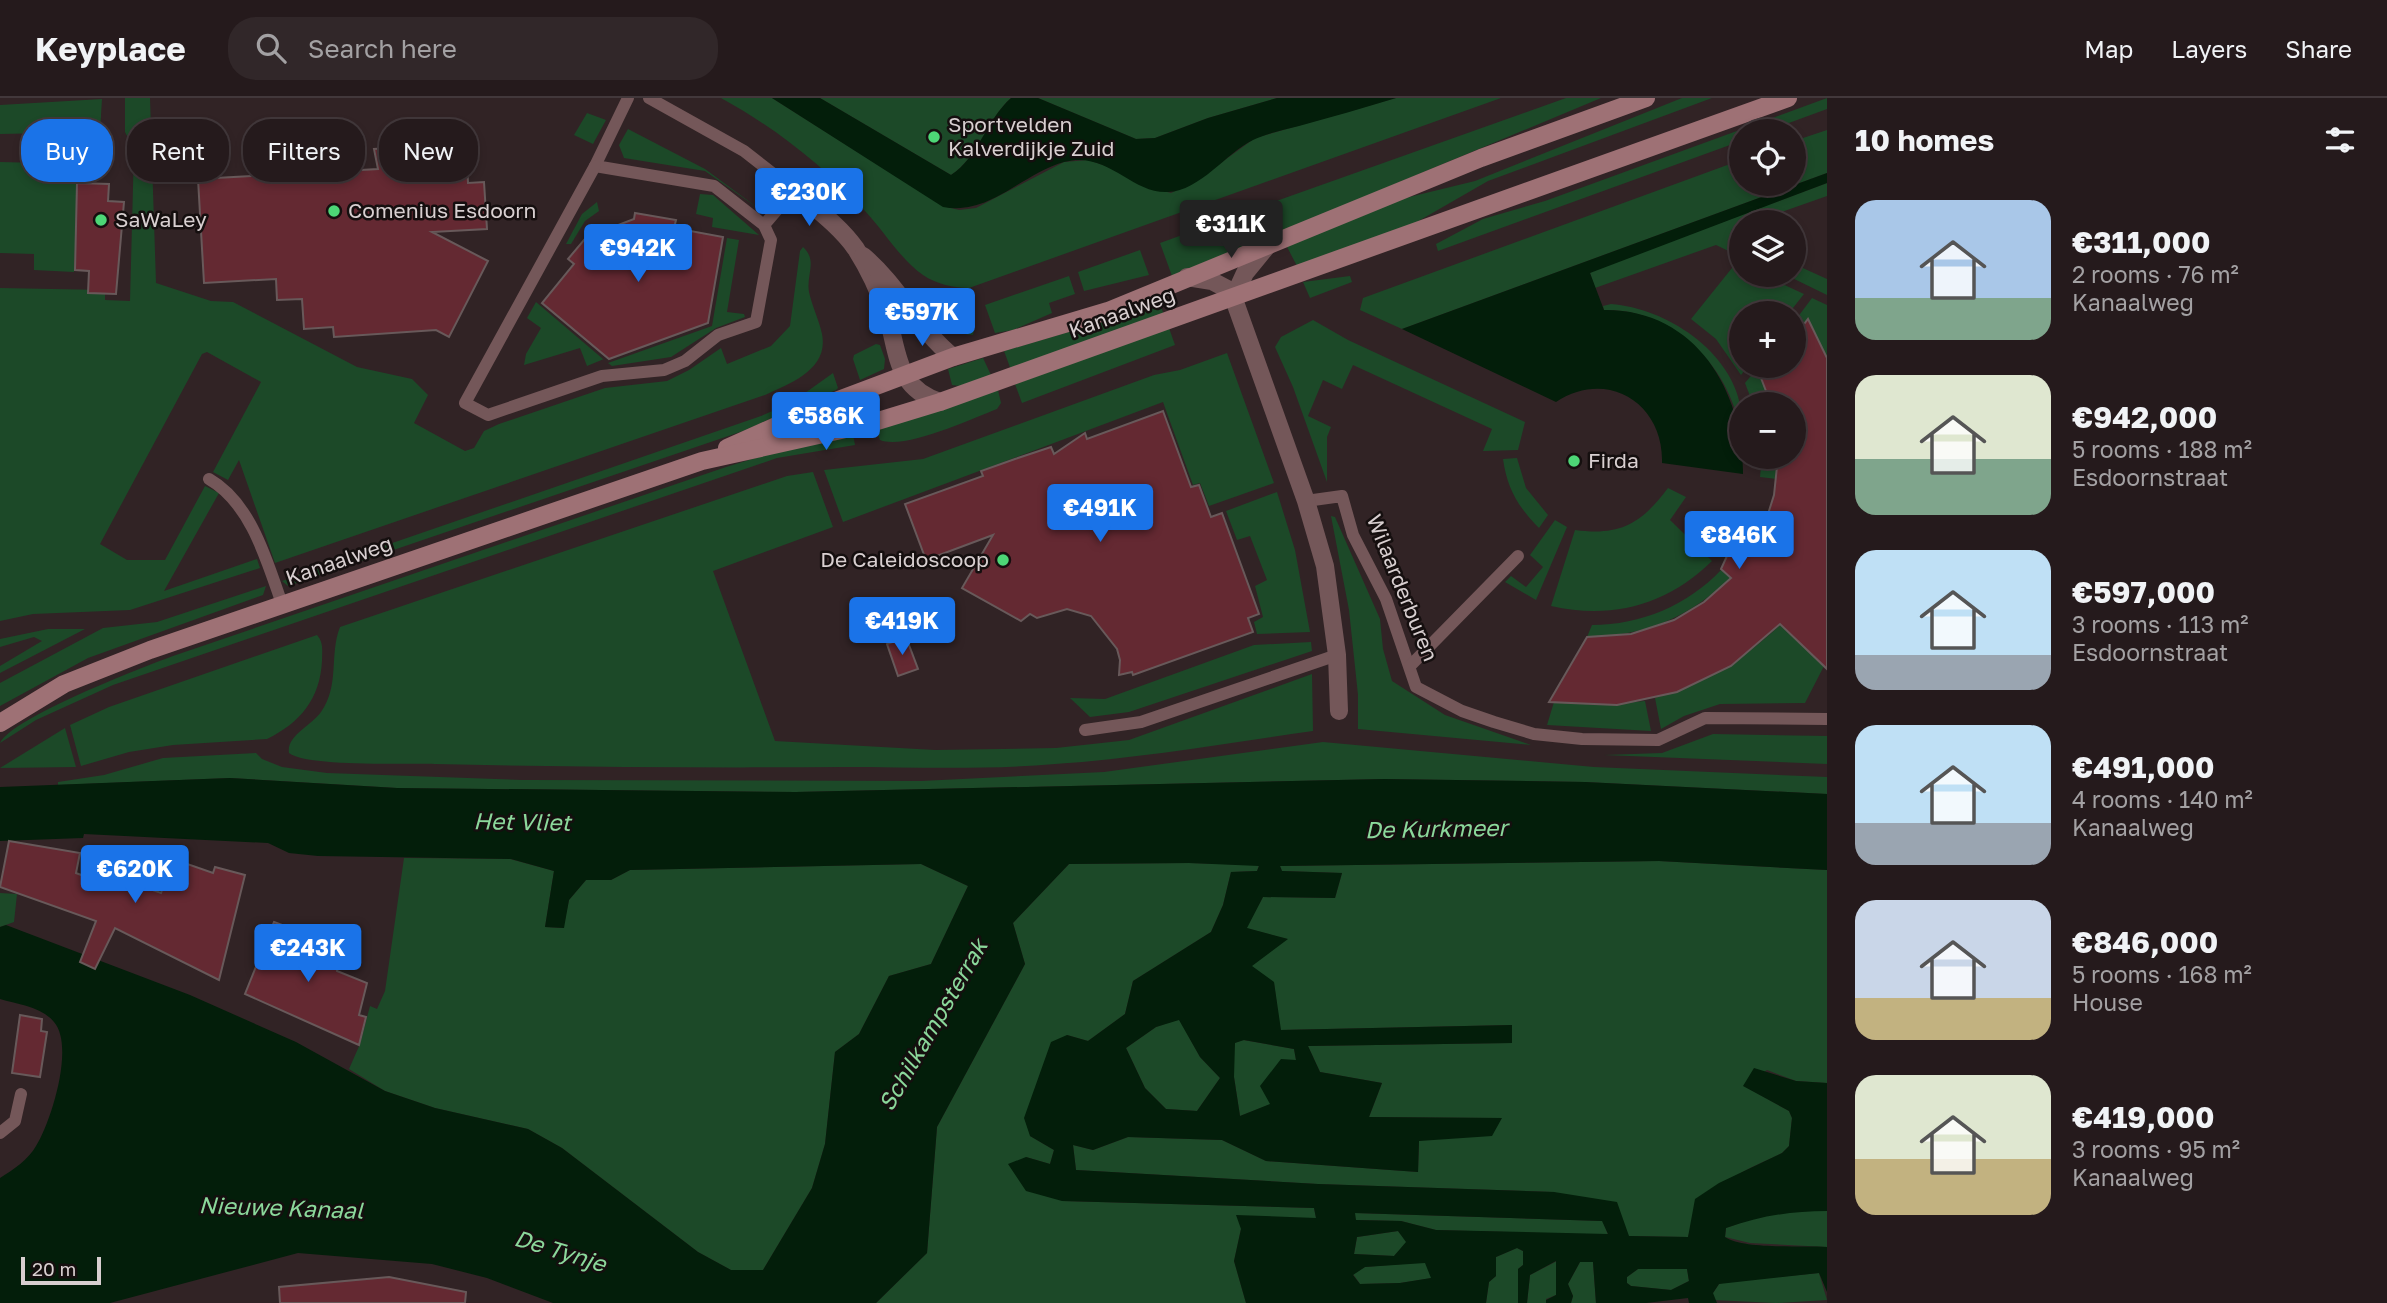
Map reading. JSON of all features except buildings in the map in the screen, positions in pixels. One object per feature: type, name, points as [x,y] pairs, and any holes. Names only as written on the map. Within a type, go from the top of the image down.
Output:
[{"type":"main road","name":"Kanaalweg","points":[[702,461],[763,430],[903,375],[953,357],[1096,315],[1481,158],[1646,98]]},
{"type":"main road","name":"Kanaalweg","points":[[0,723],[64,684],[107,665],[702,461],[868,424],[940,402],[1788,98]]},
{"type":"street","points":[[794,190],[885,275],[933,341],[953,357]]},
{"type":"street","points":[[1234,297],[1245,273],[1268,245]]},
{"type":"street","points":[[857,251],[880,296],[903,375],[923,397],[940,402]]},
{"type":"street","points":[[1187,277],[1222,285],[1234,297],[1306,501],[1325,566],[1337,654],[1339,711]]},
{"type":"lane","points":[[595,166],[714,186],[764,225],[771,240],[757,322],[718,335],[685,361],[664,370],[602,376],[488,415],[465,403],[595,166],[628,98]]},
{"type":"lane","points":[[649,98],[744,150],[794,190],[764,225]]},
{"type":"lane","points":[[209,479],[225,488],[262,546],[282,604]]},
{"type":"lane","name":"Wilaarderburen","points":[[1306,501],[1342,496],[1353,535],[1386,599],[1416,687],[1462,712],[1534,734],[1642,741],[1674,735],[1705,718],[1827,719]]},
{"type":"lane","points":[[1410,666],[1518,556]]},
{"type":"lane","points":[[1085,730],[1141,722],[1337,654]]},
{"type":"lane","points":[[0,1133],[15,1121],[21,1094]]},
{"type":"shaded area","points":[[125,98],[150,98],[151,119],[127,119],[127,136]]},
{"type":"shaded area","points":[[721,98],[772,98],[943,206],[959,210],[976,208],[1064,162],[1088,160],[1115,169],[1144,186],[1171,193],[1196,181],[1255,138],[1396,98],[1501,98],[969,288],[945,285],[923,275],[907,261],[849,194],[815,163],[779,135]]},
{"type":"shaded area","name":"Sportvelden Kalverdijkje Zuid","points":[[820,98],[1011,98],[995,117],[969,158],[951,175]]},
{"type":"shaded area","name":"Sportvelden Kalverdijkje Zuid","points":[[1038,98],[1277,98],[1208,118],[1155,138],[1136,139]]},
{"type":"shaded area","points":[[1566,98],[1601,98],[1278,233],[1265,205]]},
{"type":"shaded area","points":[[1682,98],[1712,98],[1488,181],[1415,223],[1297,266],[1286,245],[1397,200],[1475,181]]},
{"type":"shaded area","points":[[1827,98],[1827,109],[1800,119],[1770,119]]},
{"type":"shaded area","points":[[102,99],[101,119],[21,119],[21,134],[0,134],[0,105]]},
{"type":"shaded area","points":[[587,113],[606,120],[593,144],[574,135]]},
{"type":"shaded area","points":[[628,129],[705,169],[762,211],[705,171],[624,158],[619,145]]},
{"type":"shaded area","points":[[1827,130],[1827,173],[1806,181],[1806,137]]},
{"type":"shaded area","points":[[1729,134],[1729,145],[1438,251],[1436,244],[1483,219],[1545,201]]},
{"type":"shaded area","points":[[0,162],[21,162],[21,182],[78,182],[74,272],[34,270],[34,254],[0,253]]},
{"type":"shaded area","points":[[1729,164],[1729,196],[1764,196],[1402,329],[1360,310],[1363,298]]},
{"type":"shaded area","points":[[133,182],[153,182],[156,283],[211,301],[233,302],[357,367],[412,379],[428,395],[414,423],[465,451],[474,448],[484,431],[499,424],[605,388],[667,381],[721,348],[727,364],[771,346],[790,326],[800,251],[803,247],[810,257],[809,292],[823,346],[820,357],[806,373],[765,395],[275,563],[239,460],[228,480],[213,472],[261,382],[207,352],[202,354],[100,544],[127,560],[165,560],[205,486],[219,493],[164,591],[257,559],[260,568],[130,610],[33,614],[0,621],[0,288],[105,290],[105,300],[130,301]]},
{"type":"shaded area","points":[[1827,183],[1827,196],[1787,210],[1755,210],[1792,196],[1806,196],[1806,191]]},
{"type":"shaded area","points":[[700,194],[713,195],[759,235],[712,227],[713,218],[696,214]]},
{"type":"shaded area","points":[[597,202],[599,211],[585,221],[571,244],[566,244],[582,214]]},
{"type":"shaded area","points":[[1246,212],[1259,240],[1172,276],[1160,243]]},
{"type":"shaded area","points":[[1729,220],[1729,251],[1716,245],[1595,288],[1590,273]]},
{"type":"shaded area","points":[[727,238],[739,240],[727,312],[744,314],[745,317],[716,328],[671,357],[612,366],[608,363],[712,326]]},
{"type":"shaded area","points":[[1140,250],[1149,275],[1084,291],[1078,272]]},
{"type":"shaded area","points":[[1806,269],[1827,279],[1827,295],[1806,285]]},
{"type":"shaded area","points":[[1729,272],[1729,287],[1789,287],[1804,294],[1798,301],[1729,301],[1729,358],[1716,339],[1691,319]]},
{"type":"shaded area","points":[[1069,276],[1075,294],[1049,303],[1052,313],[1013,330],[995,333],[985,305]]},
{"type":"shaded area","points":[[1350,276],[1352,282],[1310,298],[1303,282]]},
{"type":"shaded area","points":[[1812,298],[1827,305],[1827,359],[1806,321],[1806,306]]},
{"type":"shaded area","points":[[1158,299],[1164,315],[1011,370],[1004,351],[1082,328]]},
{"type":"shaded area","points":[[536,302],[604,359],[587,366],[580,348],[524,365],[526,354],[541,328],[527,318]]},
{"type":"shaded area","points":[[1611,304],[1632,307],[1653,314],[1693,336],[1725,369],[1736,392],[1729,392],[1729,395],[1713,366],[1696,347],[1676,331],[1654,319],[1630,312],[1604,310],[1603,306]]},
{"type":"shaded area","points":[[967,312],[973,335],[955,333],[939,326],[939,321]]},
{"type":"shaded area","points":[[1313,320],[1348,340],[1525,422],[1518,450],[1483,451],[1492,429],[1353,365],[1342,389],[1323,380],[1308,416],[1331,427],[1327,437],[1327,482],[1293,387],[1275,347],[1281,337]]},
{"type":"shaded area","points":[[1169,328],[1175,345],[1022,403],[1015,384]]},
{"type":"shaded area","points":[[876,344],[880,345],[885,359],[884,369],[860,380],[854,355]]},
{"type":"shaded area","points":[[1227,353],[1274,483],[1209,506],[1200,483],[1193,485],[1163,402],[843,522],[824,470],[923,459],[1154,375],[1180,370]]},
{"type":"shaded area","points":[[983,358],[991,375],[960,386],[952,385],[948,369]]},
{"type":"shaded area","points":[[833,373],[838,388],[836,390],[743,431],[288,586],[282,581],[761,416],[791,403]]},
{"type":"shaded area","points":[[1749,378],[1762,378],[1767,392],[1748,392],[1745,383]]},
{"type":"shaded area","points":[[998,390],[1001,403],[997,409],[921,437],[905,441],[880,440],[876,429]]},
{"type":"shaded area","points":[[853,434],[855,445],[777,458],[113,685],[36,720],[0,743],[10,732],[52,707],[173,656],[726,467],[796,446]]},
{"type":"shaded area","points":[[1517,458],[1526,488],[1548,515],[1539,528],[1519,505],[1507,479],[1503,459]]},
{"type":"shaded area","points":[[1761,469],[1777,469],[1777,479],[1760,477]]},
{"type":"shaded area","points":[[813,472],[833,527],[713,571],[775,741],[935,750],[1056,748],[1129,740],[1312,674],[1313,731],[1120,758],[976,768],[358,763],[315,760],[289,753],[291,741],[317,717],[327,702],[340,627],[787,476]]},
{"type":"shaded area","points":[[1668,488],[1686,497],[1670,520],[1712,561],[1676,589],[1638,605],[1596,611],[1551,606],[1575,530],[1605,531],[1628,525],[1648,511]]},
{"type":"shaded area","points":[[1277,492],[1295,550],[1310,632],[1257,634],[1254,622],[1263,617],[1255,586],[1267,580],[1250,536],[1237,540],[1226,511]]},
{"type":"shaded area","points":[[1331,516],[1335,517],[1380,619],[1383,649],[1392,681],[1445,715],[1531,745],[1358,729],[1358,695],[1349,610]]},
{"type":"shaded area","points":[[1555,520],[1567,527],[1536,600],[1505,582],[1511,576],[1526,587],[1543,567],[1530,555]]},
{"type":"shaded area","points":[[1721,570],[1730,578],[1682,614],[1628,633],[1587,637],[1592,625],[1646,617],[1679,603]]},
{"type":"shaded area","points":[[266,586],[263,595],[88,658],[0,706],[0,683],[103,628],[157,622]]},
{"type":"shaded area","points":[[1780,625],[1824,666],[1805,703],[1720,704],[1684,716],[1661,729],[1655,698],[1690,686],[1722,669],[1752,649]]},
{"type":"shaded area","points":[[48,629],[85,629],[0,673],[0,666],[42,641],[34,637],[0,647],[0,639]]},
{"type":"shaded area","points":[[317,635],[321,641],[322,661],[317,687],[306,708],[279,733],[267,739],[173,745],[129,752],[81,766],[70,725],[109,707]]},
{"type":"shaded area","points":[[1311,642],[1312,651],[1129,712],[1090,717],[1070,698],[1105,699],[1254,645]]},
{"type":"shaded area","points":[[1645,701],[1651,731],[1547,725],[1554,702],[1603,705]]},
{"type":"shaded area","points":[[65,728],[76,767],[0,768]]},
{"type":"shaded area","points":[[1713,734],[1827,736],[1827,764],[1604,755],[1662,753]]},
{"type":"shaded area","points":[[1323,742],[1594,767],[1827,777],[1827,794],[1585,782],[1384,779],[796,792],[397,788],[230,778],[58,785],[58,782],[104,775],[163,758],[256,753],[262,759],[282,767],[327,773],[522,780],[921,781],[1104,772]]},
{"type":"shaded area","points":[[404,858],[510,859],[554,871],[545,927],[563,928],[569,900],[586,880],[611,880],[630,870],[921,864],[968,886],[931,964],[889,976],[859,1034],[835,1052],[825,1144],[812,1188],[763,1270],[731,1270],[698,1252],[562,1148],[528,1129],[435,1108],[385,1091],[349,1069],[360,1044],[370,1006],[377,1009],[385,991]]},
{"type":"shaded area","points":[[1659,861],[1827,870],[1827,1083],[1796,1081],[1767,1070],[1744,1086],[1789,1111],[1792,1118],[1789,1146],[1782,1153],[1737,1175],[1712,1193],[1694,1219],[1688,1237],[1629,1236],[1554,1192],[1318,1184],[1076,1170],[1073,1145],[1093,1150],[1128,1137],[1222,1140],[1266,1161],[1418,1172],[1419,1141],[1501,1118],[1369,1117],[1382,1083],[1320,1072],[1308,1046],[1511,1043],[1511,1025],[1280,1030],[1274,983],[1251,966],[1287,939],[1246,928],[1263,897],[1335,898],[1342,873],[1282,871],[1280,866]]},
{"type":"shaded area","points":[[1069,864],[1259,865],[1257,871],[1231,872],[1223,905],[1211,932],[1133,981],[1125,1014],[1088,1041],[1067,1035],[1030,1136],[1054,1150],[1050,1164],[1026,1157],[1062,1201],[1314,1208],[1316,1218],[1241,1229],[1234,1261],[1246,1303],[876,1303],[927,1253],[937,1127],[1025,964],[1013,923]]},
{"type":"shaded area","points":[[0,893],[17,894],[14,922],[0,927]]},
{"type":"shaded area","points":[[1179,1019],[1200,1057],[1220,1078],[1197,1111],[1166,1109],[1145,1088],[1126,1048],[1156,1027]]},
{"type":"shaded area","points":[[1243,1040],[1294,1049],[1296,1060],[1271,1104],[1240,1116],[1234,1077],[1234,1043]]},
{"type":"shaded area","points":[[1796,1211],[1827,1211],[1827,1247],[1750,1243],[1725,1237],[1726,1228],[1757,1217]]},
{"type":"shaded area","points":[[1355,1213],[1603,1221],[1608,1235],[1436,1230],[1401,1221],[1355,1220]]},
{"type":"shaded area","points":[[1398,1231],[1407,1242],[1394,1256],[1354,1254],[1357,1237]]},
{"type":"shaded area","points":[[1517,1248],[1523,1251],[1523,1265],[1518,1269],[1518,1303],[1486,1303],[1489,1282],[1496,1276],[1496,1257]]},
{"type":"shaded area","points":[[1557,1261],[1556,1295],[1546,1299],[1546,1303],[1527,1303],[1530,1275]]},
{"type":"shaded area","points":[[1426,1262],[1432,1278],[1400,1283],[1360,1284],[1353,1274],[1365,1267]]},
{"type":"shaded area","points":[[1580,1262],[1593,1262],[1596,1303],[1571,1303],[1573,1296],[1568,1284]]},
{"type":"shaded area","points":[[1638,1269],[1687,1269],[1689,1281],[1671,1290],[1631,1286],[1627,1283],[1627,1277]]},
{"type":"shaded area","points":[[1819,1273],[1827,1300],[1776,1303],[1713,1300],[1713,1293],[1719,1284],[1725,1282]]},
{"type":"water","points":[[772,98],[820,98],[951,175],[969,158],[1002,107],[1011,98],[1038,98],[1136,139],[1155,138],[1208,118],[1277,98],[1396,98],[1258,138],[1243,146],[1202,179],[1180,190],[1155,191],[1094,162],[1080,160],[1048,168],[991,200],[960,208],[943,207]]},
{"type":"water","points":[[1827,173],[1827,183],[1806,191],[1806,181]]},
{"type":"water","points":[[1764,196],[1793,196],[1756,210],[1729,210],[1729,220],[1590,273],[1604,310],[1637,313],[1665,324],[1689,340],[1709,361],[1729,399],[1729,469],[1743,469],[1743,474],[1662,463],[1660,442],[1653,423],[1643,408],[1629,397],[1594,389],[1575,392],[1556,402],[1402,329]]},
{"type":"water","points":[[230,778],[397,788],[796,792],[1384,779],[1585,782],[1827,794],[1827,870],[1659,861],[1280,866],[1282,871],[1342,873],[1335,898],[1263,897],[1247,928],[1288,939],[1252,966],[1274,982],[1281,1030],[1512,1025],[1512,1043],[1308,1046],[1320,1072],[1382,1083],[1369,1117],[1502,1118],[1492,1136],[1419,1141],[1418,1172],[1266,1161],[1222,1140],[1128,1137],[1093,1150],[1073,1145],[1076,1170],[1318,1184],[1554,1192],[1617,1202],[1629,1236],[1688,1237],[1695,1199],[1719,1183],[1782,1153],[1789,1146],[1792,1118],[1789,1111],[1743,1086],[1754,1068],[1796,1081],[1827,1083],[1827,1211],[1788,1213],[1751,1220],[1726,1228],[1725,1237],[1746,1244],[1827,1247],[1827,1292],[1819,1273],[1719,1284],[1713,1293],[1717,1303],[1689,1303],[1688,1298],[1646,1303],[1596,1303],[1593,1262],[1580,1262],[1568,1284],[1573,1296],[1571,1303],[1546,1303],[1546,1300],[1556,1295],[1556,1261],[1530,1275],[1527,1303],[1518,1303],[1518,1269],[1523,1265],[1523,1251],[1517,1248],[1496,1257],[1496,1276],[1489,1282],[1486,1303],[1246,1303],[1234,1261],[1241,1229],[1236,1215],[1316,1218],[1314,1208],[1062,1201],[1026,1191],[1008,1164],[1026,1157],[1050,1164],[1054,1150],[1030,1136],[1024,1118],[1051,1042],[1067,1035],[1088,1041],[1125,1014],[1133,981],[1211,932],[1223,905],[1231,872],[1257,871],[1259,866],[1189,863],[1069,864],[1013,923],[1025,964],[937,1127],[927,1253],[876,1303],[553,1303],[487,1278],[432,1264],[298,1253],[110,1303],[0,1303],[0,1178],[29,1155],[42,1135],[54,1103],[62,1048],[60,1033],[49,1017],[29,1007],[0,999],[0,927],[6,925],[190,995],[296,1042],[385,1091],[435,1108],[528,1129],[562,1148],[698,1252],[731,1270],[763,1270],[812,1188],[825,1144],[835,1052],[859,1034],[889,976],[931,964],[968,886],[921,864],[630,870],[611,880],[586,880],[569,900],[564,928],[545,927],[554,871],[511,859],[318,856],[289,853],[268,843],[84,834],[83,838],[0,841],[0,787]],"holes":[[[1179,1020],[1200,1057],[1220,1078],[1197,1111],[1166,1109],[1145,1088],[1126,1048],[1156,1027]],[[1244,1040],[1294,1049],[1296,1060],[1281,1059],[1260,1086],[1270,1104],[1240,1116],[1234,1077],[1235,1043]],[[1355,1213],[1602,1221],[1608,1234],[1436,1230],[1401,1221],[1356,1220]],[[1398,1231],[1406,1242],[1394,1256],[1354,1254],[1357,1237]],[[1425,1263],[1431,1278],[1400,1283],[1360,1284],[1353,1275],[1365,1267]],[[1638,1269],[1687,1269],[1689,1281],[1671,1290],[1631,1286],[1627,1283],[1627,1277]]]},
{"type":"place","name":"Sportvelden Kalverdijkje Zuid","points":[[934,137]]},
{"type":"place","name":"Comenius Esdoorn","points":[[334,211]]},
{"type":"place","name":"SaWaLey","points":[[101,220]]},
{"type":"place","name":"Firda","points":[[1574,461]]},
{"type":"place","name":"De Caleidoscoop","points":[[1003,560]]},
{"type":"water label","name":"Het Vliet","points":[[522,822]]},
{"type":"water label","name":"De Kurkmeer","points":[[1436,829]]},
{"type":"water label","name":"Schilkampsterrak","points":[[933,1025]]},
{"type":"water label","name":"Nieuwe Kanaal","points":[[281,1208]]},
{"type":"water label","name":"De Tynje","points":[[560,1251]]}]
